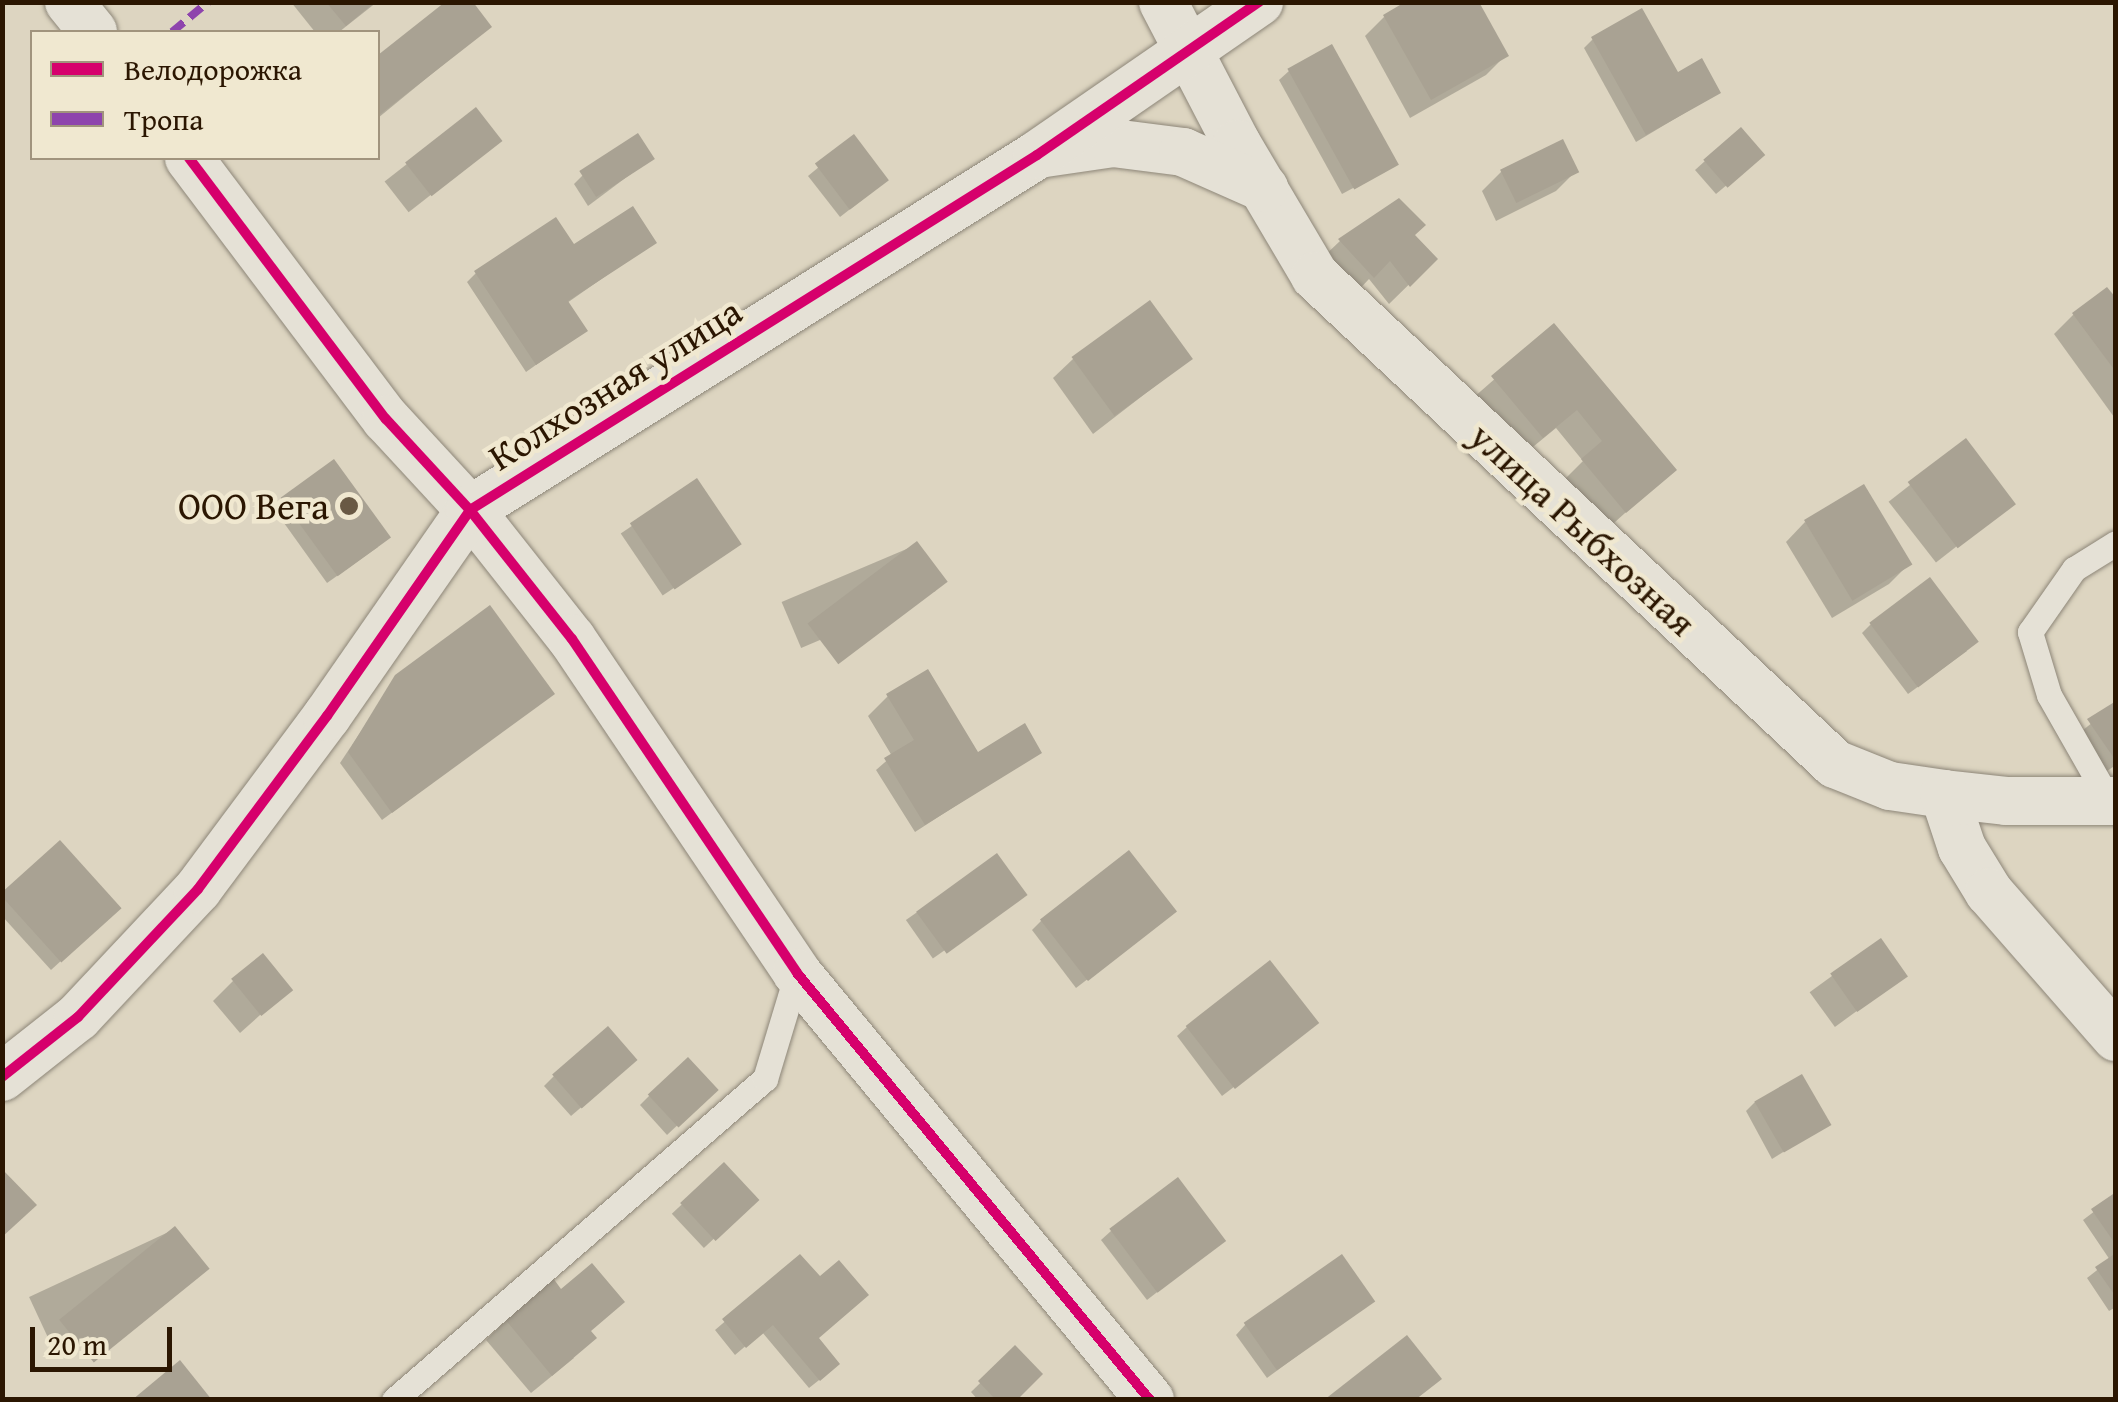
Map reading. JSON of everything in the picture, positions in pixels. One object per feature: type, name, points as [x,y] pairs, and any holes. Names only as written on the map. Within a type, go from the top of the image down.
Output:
[{"type":"street","points":[[69,2],[91,30]]},
{"type":"street","name":"улица Рыбхозная","points":[[1163,2],[1315,276],[1834,764],[1890,786],[1944,794],[2006,802],[2112,802]]},
{"type":"street","name":"Колхозная улица","points":[[2,1077],[78,1018],[198,890],[327,716],[470,510],[1036,154],[1259,2]]},
{"type":"street","points":[[1036,154],[1113,144],[1184,152],[1264,188]]},
{"type":"street","points":[[192,160],[386,419],[470,510],[572,639],[796,973],[1150,1400]]},
{"type":"street","points":[[1944,794],[1962,848],[1989,892],[2116,1037]]},
{"type":"lane","points":[[2112,802],[2049,695],[2030,632],[2074,570],[2116,543]]},
{"type":"lane","points":[[394,1400],[765,1079],[796,973]]},
{"type":"building","points":[[326,2],[375,2],[346,26]]},
{"type":"building","points":[[445,2],[473,2],[492,27],[380,114],[380,53]]},
{"type":"building","points":[[1405,2],[1479,2],[1509,56],[1431,100],[1383,15]]},
{"type":"building","points":[[1642,8],[1678,72],[1702,58],[1721,93],[1646,135],[1591,37]]},
{"type":"building","points":[[1332,44],[1399,165],[1354,189],[1287,69]]},
{"type":"building","points":[[476,107],[502,141],[432,196],[405,162]]},
{"type":"building","points":[[1741,127],[1765,155],[1728,188],[1703,160]]},
{"type":"building","points":[[638,133],[655,159],[596,197],[579,171]]},
{"type":"building","points":[[854,134],[889,180],[850,210],[815,163]]},
{"type":"building","points":[[1563,139],[1579,172],[1516,203],[1500,170]]},
{"type":"building","points":[[1399,198],[1426,225],[1415,235],[1438,259],[1410,287],[1390,261],[1374,278],[1338,239]]},
{"type":"building","points":[[633,206],[657,243],[568,301],[588,331],[536,365],[474,271],[556,217],[574,244]]},
{"type":"building","points":[[2107,287],[2116,298],[2116,372],[2072,313]]},
{"type":"building","points":[[1150,300],[1193,359],[1114,416],[1072,357]]},
{"type":"building","points":[[1554,323],[1677,470],[1626,513],[1581,459],[1602,441],[1577,410],[1543,438],[1491,376]]},
{"type":"building","points":[[1966,438],[2016,504],[1958,548],[1908,482]]},
{"type":"building","points":[[334,459],[391,537],[338,576],[281,498]]},
{"type":"building","points":[[697,478],[742,544],[675,590],[630,523]]},
{"type":"building","points":[[1864,484],[1912,565],[1852,601],[1804,520]]},
{"type":"building","points":[[917,541],[948,582],[838,664],[808,623]]},
{"type":"building","points":[[1930,577],[1979,642],[1918,687],[1869,623]]},
{"type":"building","points":[[490,605],[555,694],[392,813],[348,752],[395,675]]},
{"type":"building","points":[[928,669],[978,752],[1025,723],[1042,753],[925,825],[884,758],[914,740],[886,694]]},
{"type":"building","points":[[2116,701],[2116,761],[2087,719]]},
{"type":"building","points":[[60,840],[122,908],[61,963],[2,897],[2,892]]},
{"type":"building","points":[[1129,850],[1177,911],[1088,981],[1040,920]]},
{"type":"building","points":[[997,853],[1028,895],[947,954],[916,912]]},
{"type":"building","points":[[1881,938],[1908,977],[1857,1012],[1830,974]]},
{"type":"building","points":[[263,953],[293,990],[261,1016],[231,979]]},
{"type":"building","points":[[1270,960],[1319,1023],[1235,1089],[1186,1026]]},
{"type":"building","points":[[608,1026],[638,1060],[582,1109],[552,1075]]},
{"type":"building","points":[[688,1057],[719,1090],[678,1127],[648,1095]]},
{"type":"building","points":[[1802,1074],[1832,1125],[1784,1153],[1754,1102]]},
{"type":"building","points":[[724,1162],[759,1200],[716,1241],[680,1203]]},
{"type":"building","points":[[2,1169],[37,1205],[2,1237]]},
{"type":"building","points":[[1178,1177],[1226,1241],[1157,1293],[1109,1229]]},
{"type":"building","points":[[2116,1192],[2116,1245],[2091,1209]]},
{"type":"building","points":[[175,1226],[210,1269],[94,1363],[59,1320]]},
{"type":"building","points":[[2116,1253],[2116,1297],[2095,1267]]},
{"type":"building","points":[[800,1254],[820,1276],[839,1260],[869,1295],[819,1338],[840,1364],[820,1381],[773,1325],[746,1348],[722,1319]]},
{"type":"building","points":[[1342,1254],[1375,1302],[1277,1370],[1244,1323]]},
{"type":"building","points":[[592,1263],[625,1302],[591,1331],[597,1338],[552,1376],[504,1318],[553,1278],[561,1289]]},
{"type":"building","points":[[1407,1335],[1442,1379],[1415,1400],[1324,1400]]},
{"type":"building","points":[[1015,1345],[1043,1374],[1017,1400],[996,1400],[978,1381]]},
{"type":"building","points":[[180,1360],[212,1400],[132,1400]]},
{"type":"marked path","points":[[174,30],[208,2]]},
{"type":"cycle path","points":[[2,1077],[78,1017],[198,889],[327,716],[470,510],[1037,155],[1259,2]]},
{"type":"cycle path","points":[[191,160],[386,419],[470,510],[572,639],[797,973],[1150,1400]]},
{"type":"place","name":"ООО Вега","points":[[349,506]]}]
